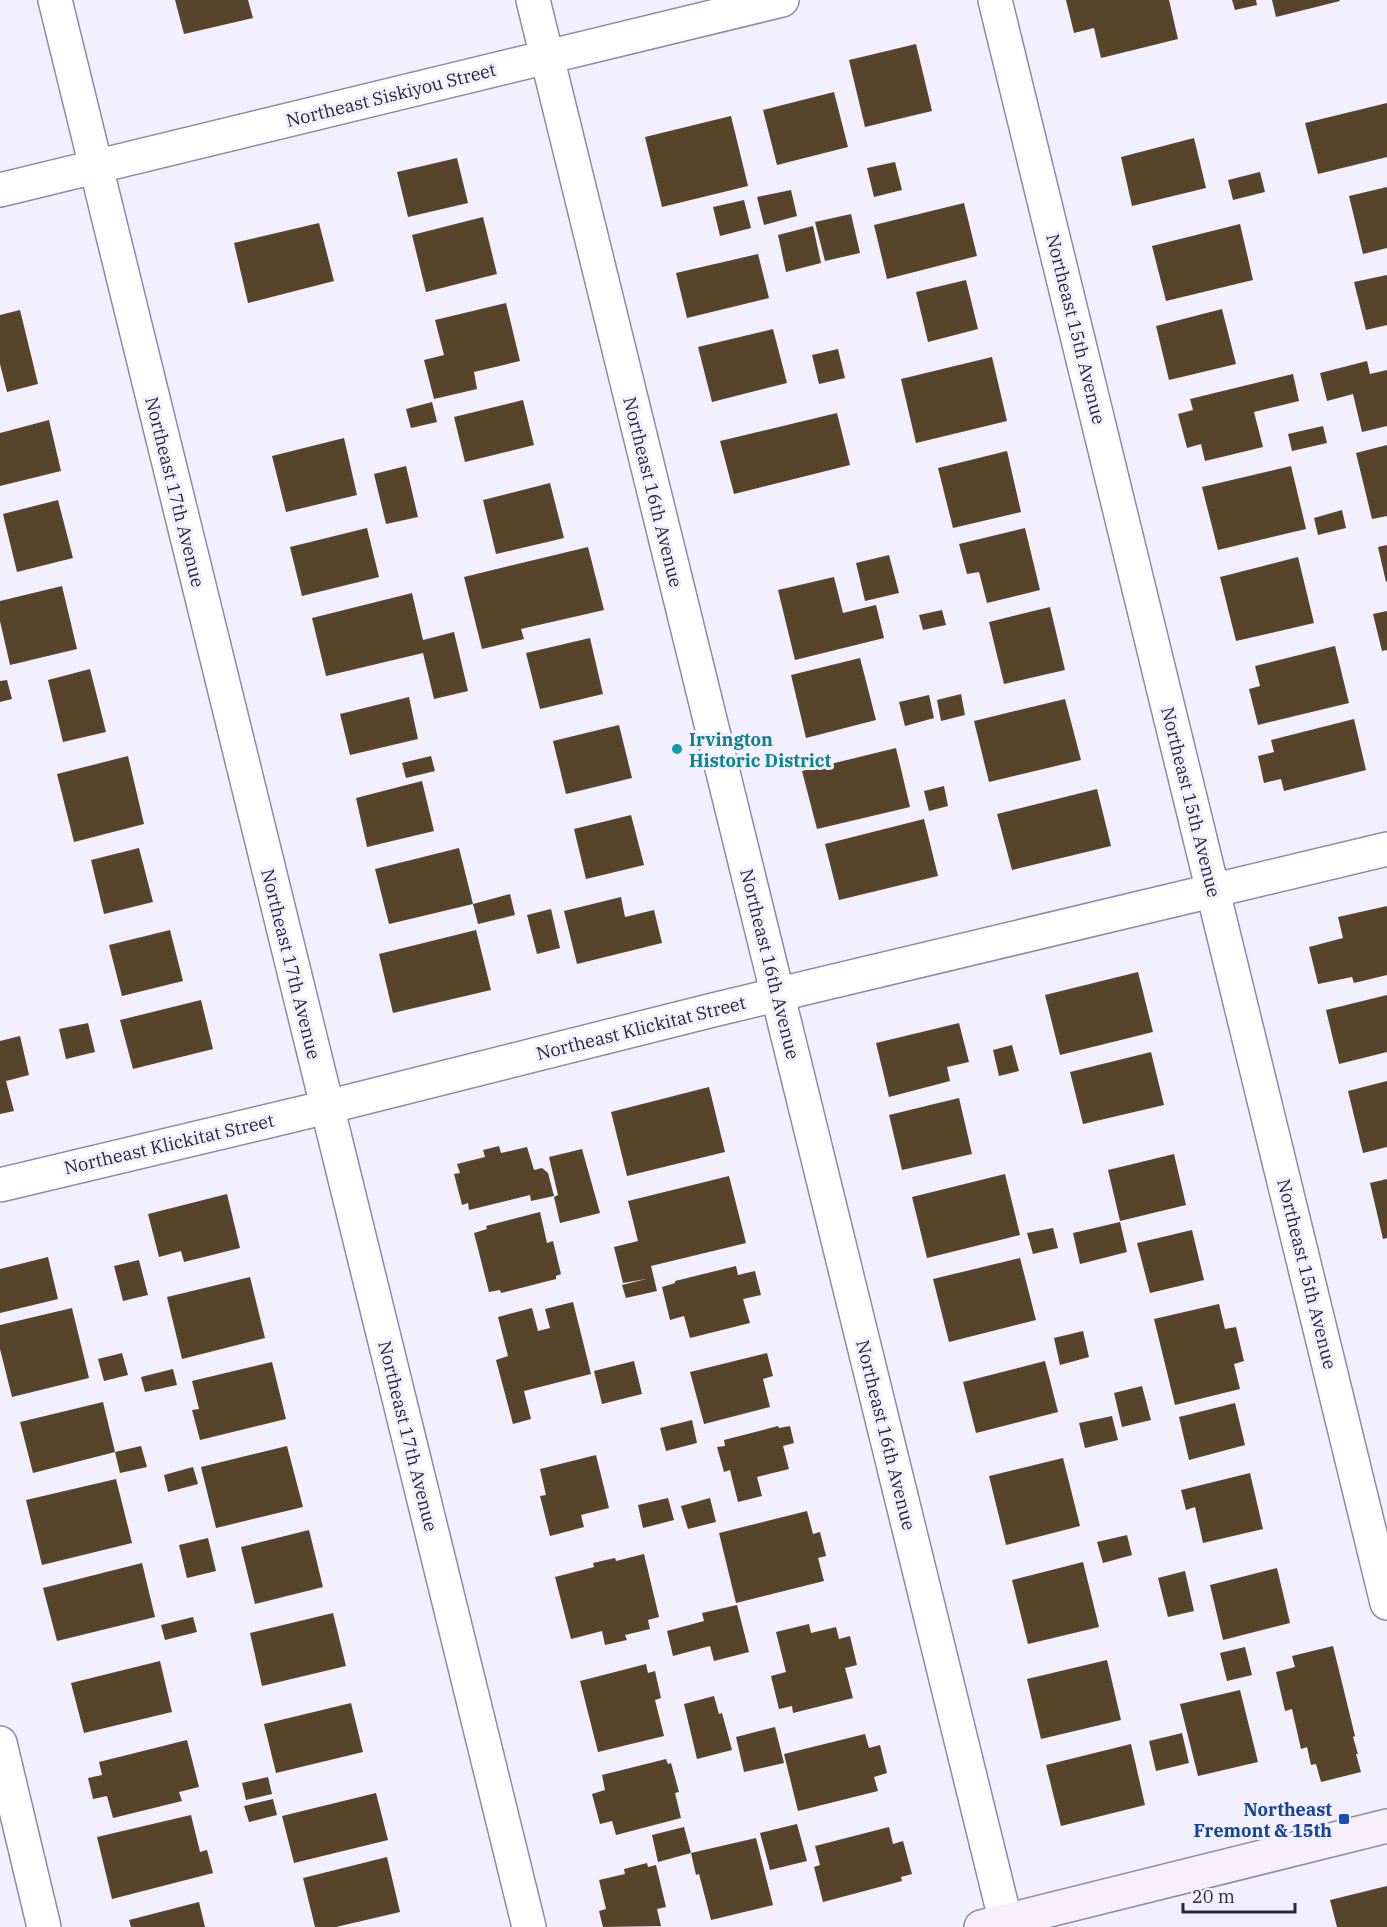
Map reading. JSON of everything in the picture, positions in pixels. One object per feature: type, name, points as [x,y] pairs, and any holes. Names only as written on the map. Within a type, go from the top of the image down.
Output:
[{"type":"main road","points":[[998,1925],[1387,1826]]},
{"type":"street","name":"Northeast 17th Avenue","points":[[55,0],[529,1927]]},
{"type":"street","name":"Northeast 16th Avenue","points":[[532,0],[777,995],[998,1925]]},
{"type":"street","name":"Northeast Siskiyou Street","points":[[0,190],[782,0]]},
{"type":"street","name":"Northeast 15th Avenue","points":[[995,0],[1387,1603]]},
{"type":"street","name":"Northeast Klickitat Street","points":[[0,1185],[1387,849]]},
{"type":"street","points":[[0,1743],[44,1927]]},
{"type":"building","points":[[175,0],[248,0],[253,18],[184,34]]},
{"type":"building","points":[[1066,0],[1169,0],[1178,39],[1101,58],[1094,28],[1074,33]]},
{"type":"building","points":[[1232,0],[1256,0],[1257,5],[1235,10]]},
{"type":"building","points":[[1272,0],[1339,0],[1340,1],[1276,17]]},
{"type":"building","points":[[916,44],[932,111],[865,127],[849,60]]},
{"type":"building","points":[[834,92],[848,147],[777,165],[763,110]]},
{"type":"building","points":[[1387,103],[1387,157],[1318,174],[1305,123]]},
{"type":"building","points":[[731,116],[748,186],[662,207],[645,137]]},
{"type":"building","points":[[1194,138],[1206,188],[1132,206],[1121,157]]},
{"type":"building","points":[[457,158],[468,203],[408,217],[397,172]]},
{"type":"building","points":[[895,162],[902,190],[874,197],[867,168]]},
{"type":"building","points":[[1260,172],[1265,192],[1233,200],[1228,180]]},
{"type":"building","points":[[1387,187],[1387,248],[1363,254],[1349,196]]},
{"type":"building","points":[[791,190],[797,216],[764,225],[757,197]]},
{"type":"building","points":[[744,200],[751,228],[720,236],[713,207]]},
{"type":"building","points":[[964,203],[977,256],[887,279],[874,225]]},
{"type":"building","points":[[851,214],[860,253],[825,261],[815,222]]},
{"type":"building","points":[[483,217],[497,274],[426,292],[412,235]]},
{"type":"building","points":[[319,223],[334,281],[248,303],[234,243]]},
{"type":"building","points":[[1240,224],[1253,280],[1166,301],[1152,246]]},
{"type":"building","points":[[813,226],[821,263],[786,272],[778,235]]},
{"type":"building","points":[[758,254],[769,298],[687,318],[676,273]]},
{"type":"building","points":[[1387,275],[1387,325],[1366,330],[1354,282]]},
{"type":"building","points":[[966,280],[978,329],[928,342],[916,292]]},
{"type":"building","points":[[506,303],[520,361],[474,372],[477,389],[434,399],[424,360],[444,355],[435,320]]},
{"type":"building","points":[[1222,309],[1236,364],[1169,380],[1156,326]]},
{"type":"building","points":[[20,310],[38,384],[7,392],[0,364],[0,315]]},
{"type":"building","points":[[773,329],[787,383],[712,402],[698,347]]},
{"type":"building","points":[[838,349],[845,378],[819,384],[812,355]]},
{"type":"building","points":[[992,357],[1007,421],[916,443],[901,379]]},
{"type":"building","points":[[1367,361],[1370,374],[1387,370],[1387,426],[1362,432],[1353,394],[1327,401],[1320,373]]},
{"type":"building","points":[[1293,374],[1299,401],[1254,412],[1263,447],[1205,461],[1201,444],[1187,448],[1178,414],[1193,410],[1190,399]]},
{"type":"building","points":[[523,400],[534,445],[465,462],[454,417]]},
{"type":"building","points":[[432,402],[437,422],[411,428],[406,409]]},
{"type":"building","points":[[837,413],[850,465],[734,494],[720,441]]},
{"type":"building","points":[[49,420],[61,471],[0,486],[0,433]]},
{"type":"building","points":[[1323,426],[1327,443],[1292,451],[1288,434]]},
{"type":"building","points":[[344,438],[357,495],[286,512],[272,456]]},
{"type":"building","points":[[1387,445],[1387,516],[1372,519],[1356,453]]},
{"type":"building","points":[[1007,451],[1021,512],[953,528],[938,468]]},
{"type":"building","points":[[406,466],[418,517],[386,524],[374,474]]},
{"type":"building","points":[[1291,466],[1306,529],[1218,550],[1202,487]]},
{"type":"building","points":[[550,483],[564,538],[496,554],[483,500]]},
{"type":"building","points":[[58,500],[73,558],[17,572],[3,514]]},
{"type":"building","points":[[1342,510],[1346,528],[1318,535],[1314,518]]},
{"type":"building","points":[[367,528],[379,577],[302,596],[290,547]]},
{"type":"building","points":[[1025,528],[1040,590],[987,603],[979,572],[967,574],[959,544]]},
{"type":"building","points":[[1387,545],[1387,581],[1386,582],[1378,547]]},
{"type":"building","points":[[588,547],[604,610],[521,629],[524,639],[482,649],[464,577]]},
{"type":"building","points":[[889,555],[899,593],[865,601],[856,563]]},
{"type":"building","points":[[1298,557],[1314,623],[1236,641],[1220,577]]},
{"type":"building","points":[[834,577],[843,613],[876,605],[884,638],[795,660],[778,590]]},
{"type":"building","points":[[62,586],[77,649],[10,665],[0,621],[0,601]]},
{"type":"building","points":[[412,593],[423,640],[454,632],[468,691],[434,699],[423,653],[326,676],[312,618]]},
{"type":"building","points":[[1050,607],[1065,670],[1004,684],[989,622]]},
{"type":"building","points":[[942,610],[946,625],[923,630],[919,615]]},
{"type":"building","points":[[1387,611],[1387,650],[1382,651],[1373,614]]},
{"type":"building","points":[[590,638],[603,694],[540,709],[526,653]]},
{"type":"building","points":[[1335,646],[1349,703],[1258,725],[1249,689],[1260,686],[1255,666]]},
{"type":"building","points":[[860,658],[876,720],[806,738],[791,675]]},
{"type":"building","points":[[90,669],[106,732],[63,742],[48,680]]},
{"type":"building","points":[[7,680],[12,699],[0,702],[0,681]]},
{"type":"building","points":[[961,694],[965,715],[941,721],[937,700]]},
{"type":"building","points":[[929,695],[934,718],[905,726],[899,702]]},
{"type":"building","points":[[409,697],[418,739],[350,755],[340,714]]},
{"type":"building","points":[[1065,699],[1081,760],[989,782],[974,721]]},
{"type":"building","points":[[1354,719],[1366,770],[1284,791],[1281,779],[1264,783],[1258,756],[1274,752],[1271,740]]},
{"type":"building","points":[[619,725],[632,778],[566,794],[553,741]]},
{"type":"building","points":[[896,748],[910,807],[817,829],[802,771]]},
{"type":"building","points":[[128,756],[144,824],[74,842],[57,774]]},
{"type":"building","points":[[431,756],[435,771],[406,778],[402,763]]},
{"type":"building","points":[[422,781],[434,831],[367,847],[356,798]]},
{"type":"building","points":[[944,786],[948,806],[929,811],[924,791]]},
{"type":"building","points":[[1097,789],[1111,846],[1012,870],[997,814]]},
{"type":"building","points":[[631,815],[644,865],[586,879],[574,829]]},
{"type":"building","points":[[924,819],[938,876],[839,900],[825,844]]},
{"type":"building","points":[[139,848],[153,902],[104,914],[91,860]]},
{"type":"building","points":[[459,848],[473,904],[389,924],[375,869]]},
{"type":"building","points":[[510,894],[515,915],[478,924],[473,904]]},
{"type":"building","points":[[621,897],[625,917],[654,910],[662,943],[577,964],[564,911]]},
{"type":"building","points":[[1387,906],[1387,975],[1354,983],[1352,977],[1318,984],[1309,947],[1343,938],[1338,917]]},
{"type":"building","points":[[551,909],[560,948],[537,954],[527,915]]},
{"type":"building","points":[[170,930],[183,981],[122,996],[109,945]]},
{"type":"building","points":[[476,930],[491,990],[393,1013],[379,954]]},
{"type":"building","points":[[1138,972],[1153,1032],[1060,1055],[1045,995]]},
{"type":"building","points":[[1387,995],[1387,1052],[1339,1064],[1326,1010]]},
{"type":"building","points":[[201,1000],[213,1049],[133,1069],[120,1020]]},
{"type":"building","points":[[88,1023],[95,1052],[66,1059],[59,1029]]},
{"type":"building","points":[[959,1023],[969,1062],[947,1067],[950,1081],[889,1097],[876,1043]]},
{"type":"building","points":[[20,1036],[29,1075],[6,1081],[14,1111],[0,1114],[0,1041]]},
{"type":"building","points":[[1012,1045],[1019,1071],[999,1076],[993,1050]]},
{"type":"building","points":[[1151,1052],[1164,1105],[1083,1124],[1070,1072]]},
{"type":"building","points":[[1387,1081],[1387,1147],[1363,1153],[1348,1091]]},
{"type":"building","points":[[709,1087],[725,1152],[627,1176],[611,1112]]},
{"type":"building","points":[[959,1098],[972,1154],[902,1170],[889,1115]]},
{"type":"building","points":[[499,1146],[501,1153],[527,1147],[534,1170],[542,1168],[548,1173],[554,1196],[531,1201],[530,1195],[469,1210],[468,1203],[462,1205],[454,1174],[460,1173],[457,1164],[485,1157],[483,1150]]},
{"type":"building","points":[[582,1149],[600,1213],[560,1223],[554,1197],[558,1195],[549,1157]]},
{"type":"building","points":[[1174,1154],[1186,1205],[1120,1221],[1108,1170]]},
{"type":"building","points":[[1005,1174],[1020,1235],[927,1258],[912,1197]]},
{"type":"building","points":[[729,1176],[746,1243],[651,1266],[657,1291],[626,1298],[622,1285],[646,1279],[623,1283],[614,1247],[638,1241],[628,1201]]},
{"type":"building","points":[[1387,1179],[1387,1238],[1383,1239],[1370,1183]]},
{"type":"building","points":[[227,1194],[240,1248],[184,1262],[181,1251],[159,1257],[148,1214]]},
{"type":"building","points":[[540,1212],[547,1243],[553,1241],[561,1274],[556,1276],[556,1279],[501,1293],[500,1290],[489,1292],[474,1233],[487,1229],[486,1226]]},
{"type":"building","points":[[1120,1222],[1127,1252],[1080,1264],[1073,1233]]},
{"type":"building","points":[[1053,1228],[1058,1248],[1033,1254],[1027,1233]]},
{"type":"building","points":[[1192,1230],[1204,1280],[1150,1293],[1137,1243]]},
{"type":"building","points":[[48,1257],[58,1299],[0,1313],[0,1269]]},
{"type":"building","points":[[1020,1258],[1036,1320],[949,1342],[933,1279]]},
{"type":"building","points":[[139,1260],[148,1295],[123,1301],[114,1266]]},
{"type":"building","points":[[736,1266],[738,1275],[755,1271],[761,1295],[743,1299],[750,1323],[690,1338],[684,1316],[670,1320],[662,1287],[675,1283],[675,1281]]},
{"type":"building","points":[[250,1277],[265,1338],[182,1359],[167,1297]]},
{"type":"building","points":[[573,1302],[591,1374],[524,1391],[531,1419],[513,1424],[496,1360],[508,1356],[498,1317],[532,1308],[538,1331],[550,1328],[545,1309]]},
{"type":"building","points":[[1219,1304],[1225,1329],[1236,1327],[1244,1361],[1234,1364],[1240,1389],[1175,1405],[1154,1319]]},
{"type":"building","points":[[72,1308],[89,1378],[12,1397],[0,1349],[0,1325]]},
{"type":"building","points":[[1083,1331],[1089,1357],[1060,1365],[1054,1338]]},
{"type":"building","points":[[122,1353],[128,1375],[104,1381],[98,1359]]},
{"type":"building","points":[[767,1353],[773,1376],[763,1379],[770,1407],[704,1424],[690,1372]]},
{"type":"building","points":[[634,1361],[642,1394],[602,1404],[594,1371]]},
{"type":"building","points":[[1045,1361],[1058,1412],[976,1433],[963,1382]]},
{"type":"building","points":[[272,1362],[286,1419],[200,1440],[192,1410],[199,1409],[192,1381]]},
{"type":"building","points":[[173,1369],[177,1385],[145,1392],[141,1377]]},
{"type":"building","points":[[1142,1386],[1151,1420],[1122,1427],[1114,1393]]},
{"type":"building","points":[[103,1402],[115,1452],[33,1473],[20,1422]]},
{"type":"building","points":[[1235,1403],[1245,1445],[1189,1460],[1179,1417]]},
{"type":"building","points":[[1112,1416],[1118,1440],[1085,1448],[1079,1423]]},
{"type":"building","points":[[692,1420],[697,1443],[666,1451],[660,1428]]},
{"type":"building","points":[[778,1426],[779,1428],[790,1426],[794,1443],[783,1446],[789,1469],[757,1477],[762,1496],[738,1502],[730,1470],[724,1472],[717,1447],[725,1446],[724,1440]]},
{"type":"building","points":[[141,1446],[147,1467],[120,1473],[115,1452]]},
{"type":"building","points":[[287,1446],[303,1507],[216,1528],[201,1467]]},
{"type":"building","points":[[596,1455],[609,1508],[581,1515],[584,1527],[550,1536],[540,1496],[546,1495],[540,1469]]},
{"type":"building","points":[[1063,1458],[1080,1526],[1006,1545],[989,1476]]},
{"type":"building","points":[[193,1467],[198,1484],[168,1492],[164,1475]]},
{"type":"building","points":[[1250,1473],[1263,1529],[1203,1543],[1195,1507],[1186,1510],[1181,1490]]},
{"type":"building","points":[[116,1479],[132,1543],[42,1565],[26,1500]]},
{"type":"building","points":[[668,1498],[674,1520],[643,1528],[638,1505]]},
{"type":"building","points":[[710,1498],[716,1522],[688,1529],[681,1506]]},
{"type":"building","points":[[807,1511],[813,1534],[820,1532],[826,1556],[818,1558],[824,1581],[736,1603],[719,1533]]},
{"type":"building","points":[[309,1530],[323,1587],[255,1604],[241,1547]]},
{"type":"building","points":[[1127,1535],[1132,1555],[1103,1563],[1097,1542]]},
{"type":"building","points":[[208,1538],[216,1571],[187,1578],[179,1545]]},
{"type":"building","points":[[644,1554],[659,1617],[648,1620],[650,1629],[625,1635],[627,1640],[605,1645],[602,1631],[571,1639],[555,1577],[594,1567],[593,1563],[615,1558],[616,1561]]},
{"type":"building","points":[[1083,1562],[1099,1627],[1028,1644],[1012,1580]]},
{"type":"building","points":[[142,1563],[155,1617],[57,1641],[43,1588]]},
{"type":"building","points":[[1277,1568],[1290,1623],[1223,1640],[1210,1585]]},
{"type":"building","points":[[1185,1571],[1194,1611],[1168,1617],[1158,1578]]},
{"type":"building","points":[[737,1605],[749,1652],[714,1661],[710,1646],[673,1656],[667,1631],[704,1621],[702,1613]]},
{"type":"building","points":[[333,1613],[346,1666],[262,1686],[250,1633]]},
{"type":"building","points":[[193,1617],[197,1632],[165,1640],[161,1625]]},
{"type":"building","points":[[809,1624],[811,1633],[836,1627],[839,1639],[850,1636],[857,1665],[845,1668],[853,1698],[793,1713],[792,1706],[779,1709],[771,1676],[786,1672],[776,1632]]},
{"type":"building","points":[[1333,1646],[1355,1736],[1353,1737],[1361,1772],[1321,1782],[1316,1764],[1311,1765],[1307,1747],[1301,1749],[1292,1709],[1285,1711],[1276,1672],[1295,1667],[1292,1656]]},
{"type":"building","points":[[1245,1647],[1252,1675],[1227,1681],[1220,1653]]},
{"type":"building","points":[[1107,1660],[1121,1720],[1041,1739],[1027,1679]]},
{"type":"building","points":[[160,1661],[172,1712],[84,1733],[71,1683]]},
{"type":"building","points":[[646,1664],[648,1673],[655,1671],[661,1698],[655,1700],[664,1736],[598,1752],[580,1681]]},
{"type":"building","points":[[1240,1690],[1258,1762],[1198,1776],[1180,1704]]},
{"type":"building","points":[[714,1696],[719,1714],[722,1713],[732,1750],[697,1759],[684,1704]]},
{"type":"building","points":[[351,1703],[363,1752],[276,1773],[264,1724]]},
{"type":"building","points":[[775,1727],[784,1763],[744,1772],[736,1737]]},
{"type":"building","points":[[1182,1733],[1189,1763],[1156,1771],[1149,1741]]},
{"type":"building","points":[[865,1734],[869,1748],[880,1745],[887,1773],[874,1777],[878,1791],[798,1811],[784,1754]]},
{"type":"building","points":[[187,1740],[199,1787],[179,1792],[182,1801],[113,1818],[107,1796],[93,1799],[88,1778],[102,1775],[99,1762]]},
{"type":"building","points":[[1131,1744],[1145,1805],[1061,1826],[1046,1765]]},
{"type":"building","points":[[666,1759],[668,1764],[671,1763],[679,1792],[675,1793],[681,1818],[616,1835],[612,1821],[600,1824],[592,1794],[605,1790],[602,1775]]},
{"type":"building","points":[[268,1777],[272,1794],[246,1800],[242,1783]]},
{"type":"building","points":[[376,1793],[388,1840],[294,1863],[282,1816]]},
{"type":"building","points":[[273,1799],[277,1815],[249,1822],[244,1806]]},
{"type":"building","points":[[191,1815],[200,1852],[207,1850],[213,1873],[112,1899],[97,1837]]},
{"type":"building","points":[[797,1824],[807,1861],[770,1870],[760,1833]]},
{"type":"building","points":[[684,1827],[691,1853],[658,1862],[652,1835]]},
{"type":"building","points":[[889,1827],[893,1844],[903,1841],[912,1874],[901,1877],[902,1881],[823,1902],[814,1867],[820,1865],[815,1846]]},
{"type":"building","points":[[756,1838],[773,1905],[711,1920],[691,1853]]},
{"type":"building","points":[[387,1857],[400,1912],[336,1927],[315,1927],[303,1878]]},
{"type":"building","points":[[647,1863],[648,1867],[656,1865],[666,1907],[657,1909],[661,1926],[603,1927],[599,1911],[606,1909],[599,1880],[625,1874],[624,1869]]},
{"type":"building","points":[[1387,1886],[1387,1927],[1337,1927],[1330,1900]]},
{"type":"building","points":[[199,1902],[205,1927],[131,1927],[129,1920]]},
{"type":"place","name":"Irvington Historic District","points":[[677,749]]},
{"type":"place","name":"Northeast Fremont & 15th","points":[[1344,1819]]}]
